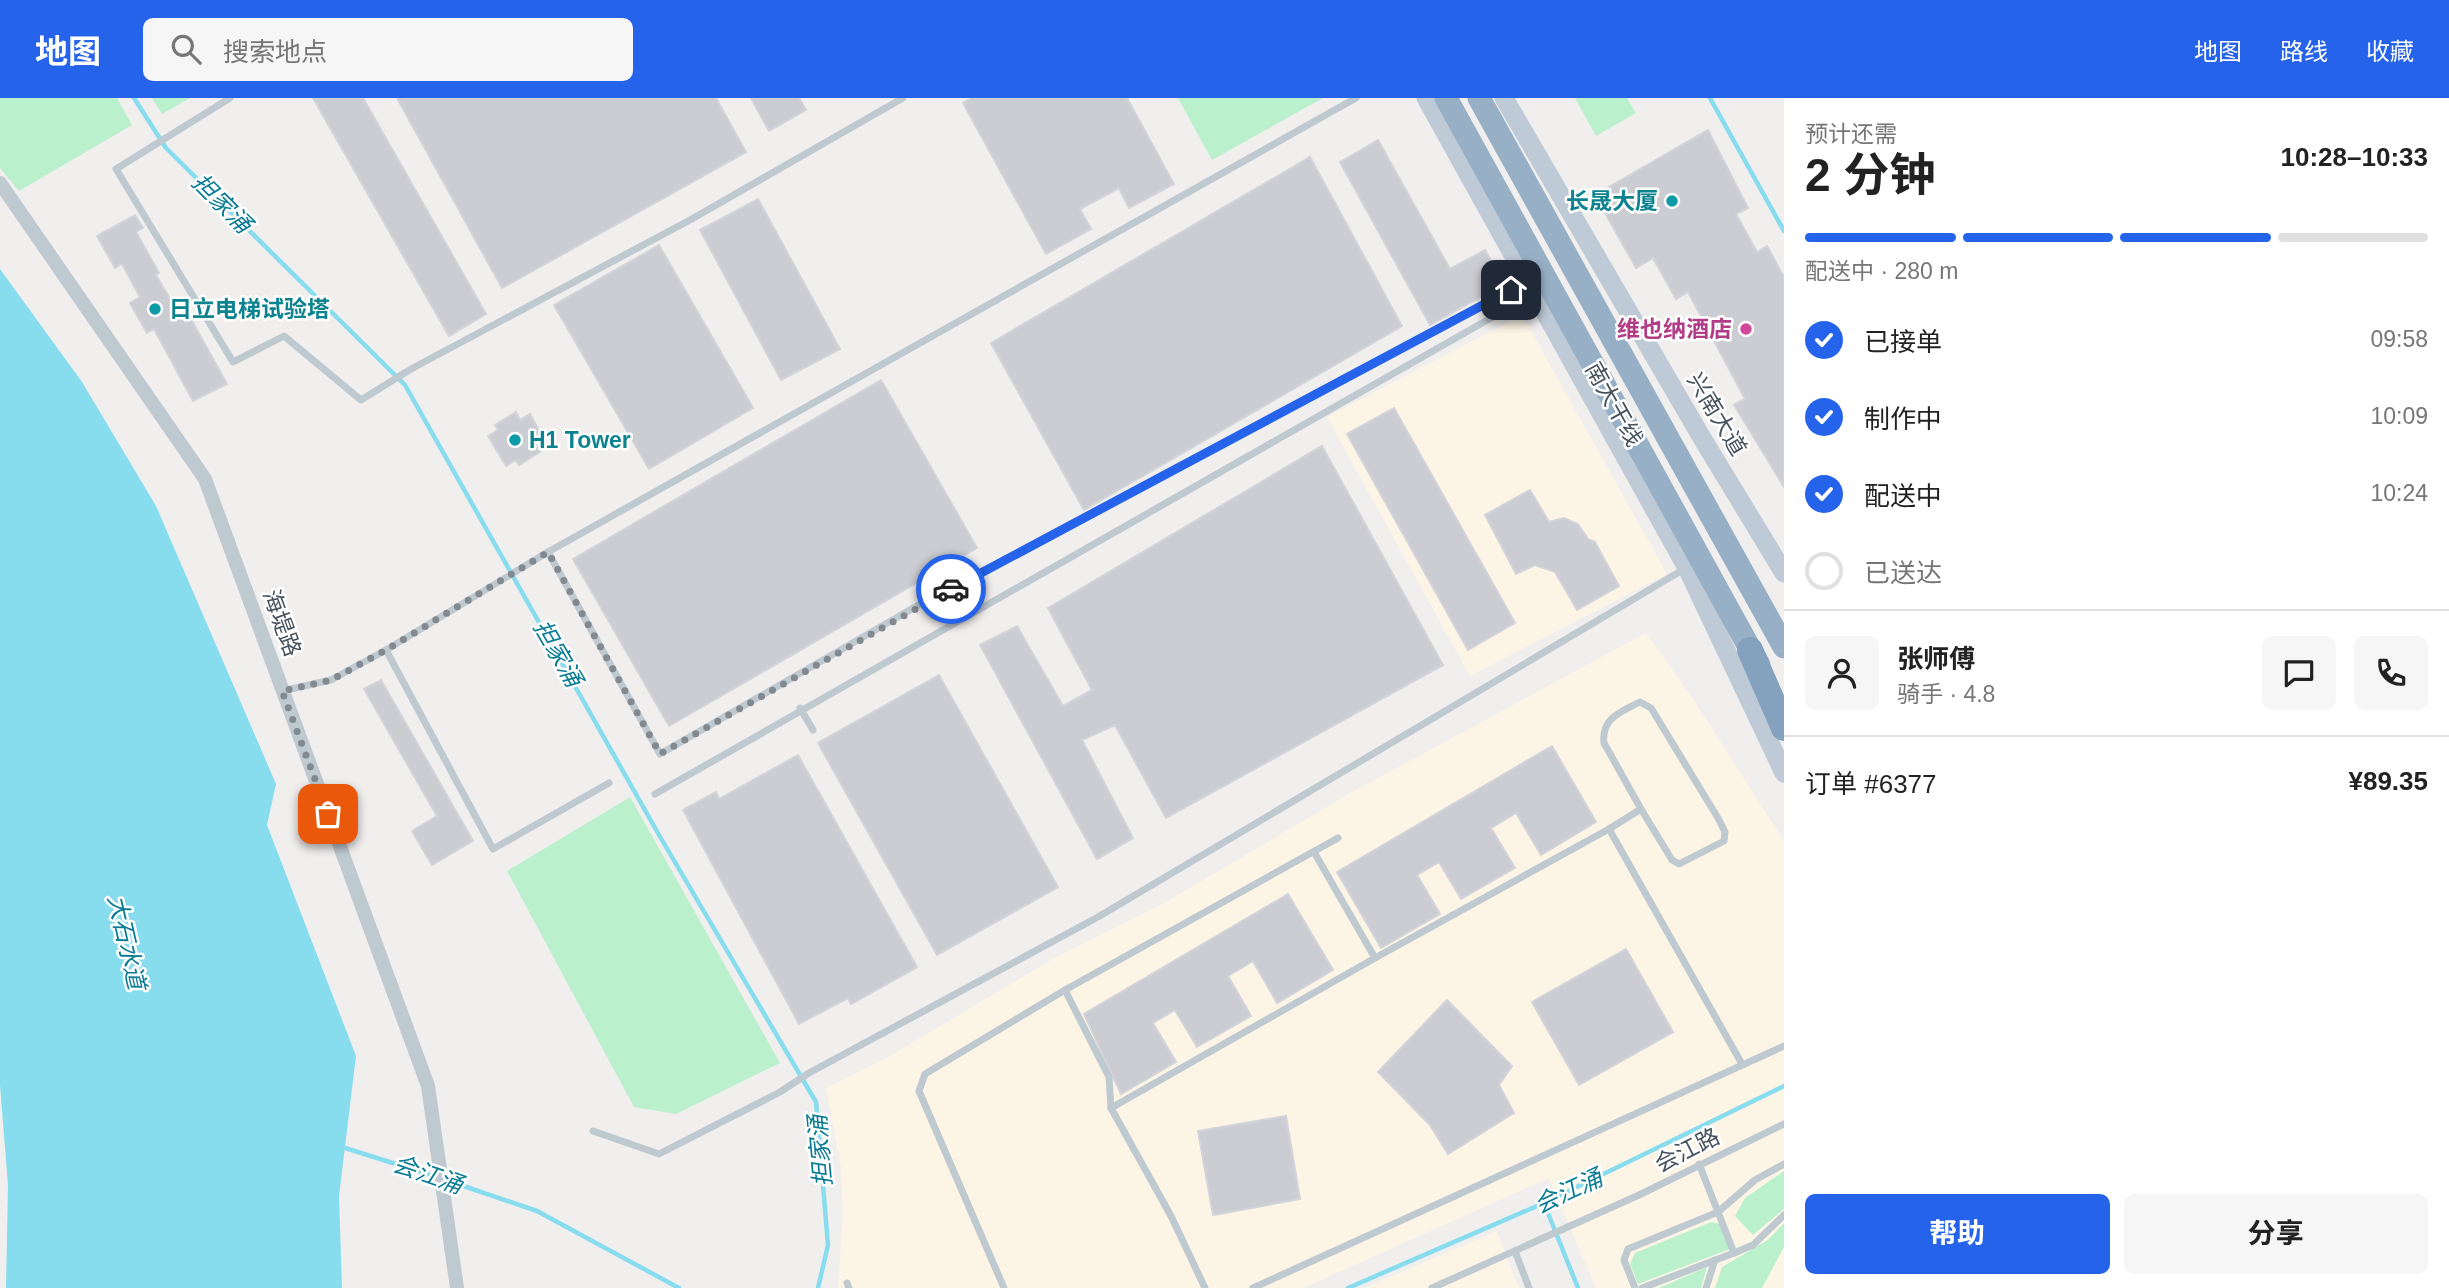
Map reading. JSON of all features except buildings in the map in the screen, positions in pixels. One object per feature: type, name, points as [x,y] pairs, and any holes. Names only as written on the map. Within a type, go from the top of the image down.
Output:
[{"type":"highway","name":"南大干线","points":[[1446,98],[1784,710]]},
{"type":"highway","name":"南大干线","points":[[1479,98],[1784,647]]},
{"type":"highway","points":[[1750,650],[1784,725]]},
{"type":"main road","points":[[1426,98],[1687,568],[1784,772]]},
{"type":"main road","name":"兴南大道","points":[[1504,98],[1784,573]]},
{"type":"main road","points":[[1687,568],[1754,666],[1784,725]]},
{"type":"street","name":"海堤路","points":[[0,183],[205,480],[428,1086],[457,1287]]},
{"type":"lane","points":[[230,98],[117,169],[233,362],[284,336],[360,400],[405,372],[690,220],[903,98]]},
{"type":"lane","points":[[282,691],[331,680],[386,650],[548,552],[1356,98]]},
{"type":"lane","points":[[548,552],[660,754],[915,607],[1511,290]]},
{"type":"lane","points":[[655,794],[800,708],[1536,292]]},
{"type":"lane","points":[[593,1131],[659,1154],[780,1092],[809,1073],[1098,917],[1687,568]]},
{"type":"lane","points":[[386,650],[493,849],[609,783]]},
{"type":"lane","points":[[1640,702],[1651,708],[1718,818],[1725,832],[1724,841],[1679,864],[1672,860],[1642,809],[1604,743],[1603,733],[1604,726],[1611,718],[1640,702]]},
{"type":"lane","points":[[800,708],[813,730]]},
{"type":"lane","points":[[1111,1108],[1642,809]]},
{"type":"lane","points":[[1609,829],[1742,1064]]},
{"type":"lane","points":[[1003,1288],[919,1091],[925,1074],[1065,990],[1338,838]]},
{"type":"lane","points":[[1314,852],[1375,958]]},
{"type":"lane","points":[[1065,990],[1109,1077],[1111,1108],[1171,1216],[1205,1288]]},
{"type":"lane","points":[[1252,1288],[1784,1046]]},
{"type":"lane","name":"会江路","points":[[1432,1288],[1607,1209],[1784,1124]]},
{"type":"lane","points":[[1699,1164],[1734,1252]]},
{"type":"lane","points":[[1635,1288],[1624,1260],[1628,1249],[1718,1212],[1755,1180],[1784,1164]]},
{"type":"lane","points":[[1642,1288],[1753,1245],[1784,1215]]},
{"type":"lane","points":[[1515,1251],[1529,1288]]},
{"type":"lane","points":[[1706,1288],[1715,1260]]},
{"type":"shaded area","points":[[1522,315],[1667,574],[1470,676],[1327,417]]},
{"type":"shaded area","points":[[1646,633],[1693,699],[1784,841],[1784,1288],[1596,1288],[1549,1178],[1303,1288],[838,1288],[843,1216],[841,1168],[826,1088],[892,1055],[1056,957],[1168,901],[1347,795]]},
{"type":"shaded area","points":[[1497,1231],[1519,1288],[1365,1288]]},
{"type":"green space","points":[[0,98],[117,98],[132,125],[19,191],[0,168]]},
{"type":"green space","points":[[152,98],[190,98],[162,114]]},
{"type":"green space","points":[[1178,98],[1323,98],[1212,160]]},
{"type":"green space","points":[[1575,98],[1627,98],[1636,113],[1596,136]]},
{"type":"green space","points":[[630,797],[780,1063],[676,1114],[634,1107],[507,871]]},
{"type":"green space","points":[[1784,1171],[1784,1209],[1753,1235],[1735,1216],[1745,1198]]},
{"type":"green space","points":[[1711,1222],[1720,1224],[1730,1249],[1638,1284],[1630,1264],[1635,1253]]},
{"type":"green space","points":[[1784,1223],[1784,1247],[1762,1288],[1715,1288],[1722,1267],[1768,1240]]},
{"type":"green space","points":[[1707,1267],[1701,1288],[1659,1288]]},
{"type":"water","name":"大石水道","points":[[0,269],[82,382],[156,506],[276,784],[267,825],[356,1056],[339,1196],[342,1288],[6,1288],[8,1185],[0,1085]]},
{"type":"waterway","name":"担家涌","points":[[134,98],[166,148],[405,385],[659,835],[816,1102],[828,1245],[818,1288]]},
{"type":"waterway","points":[[1710,98],[1784,231]]},
{"type":"waterway","name":"会江涌","points":[[1348,1288],[1544,1203],[1784,1086]]},
{"type":"waterway","name":"会江涌","points":[[342,1147],[437,1177]]},
{"type":"waterway","name":"会江涌","points":[[446,1180],[537,1211],[679,1288]]},
{"type":"waterway","points":[[1544,1203],[1578,1288]]},
{"type":"way so far","points":[[328,814],[282,691],[331,680],[386,650],[548,552],[660,754],[951,589]]},
{"type":"place","name":"长晟大厦","points":[[1672,201]]},
{"type":"place","name":"日立电梯试验塔","points":[[155,309]]},
{"type":"place","name":"维也纳酒店","points":[[1746,329]]},
{"type":"place","name":"H1 Tower","points":[[515,440]]},
{"type":"route","points":[[951,589],[1231,437],[1511,290]]}]
